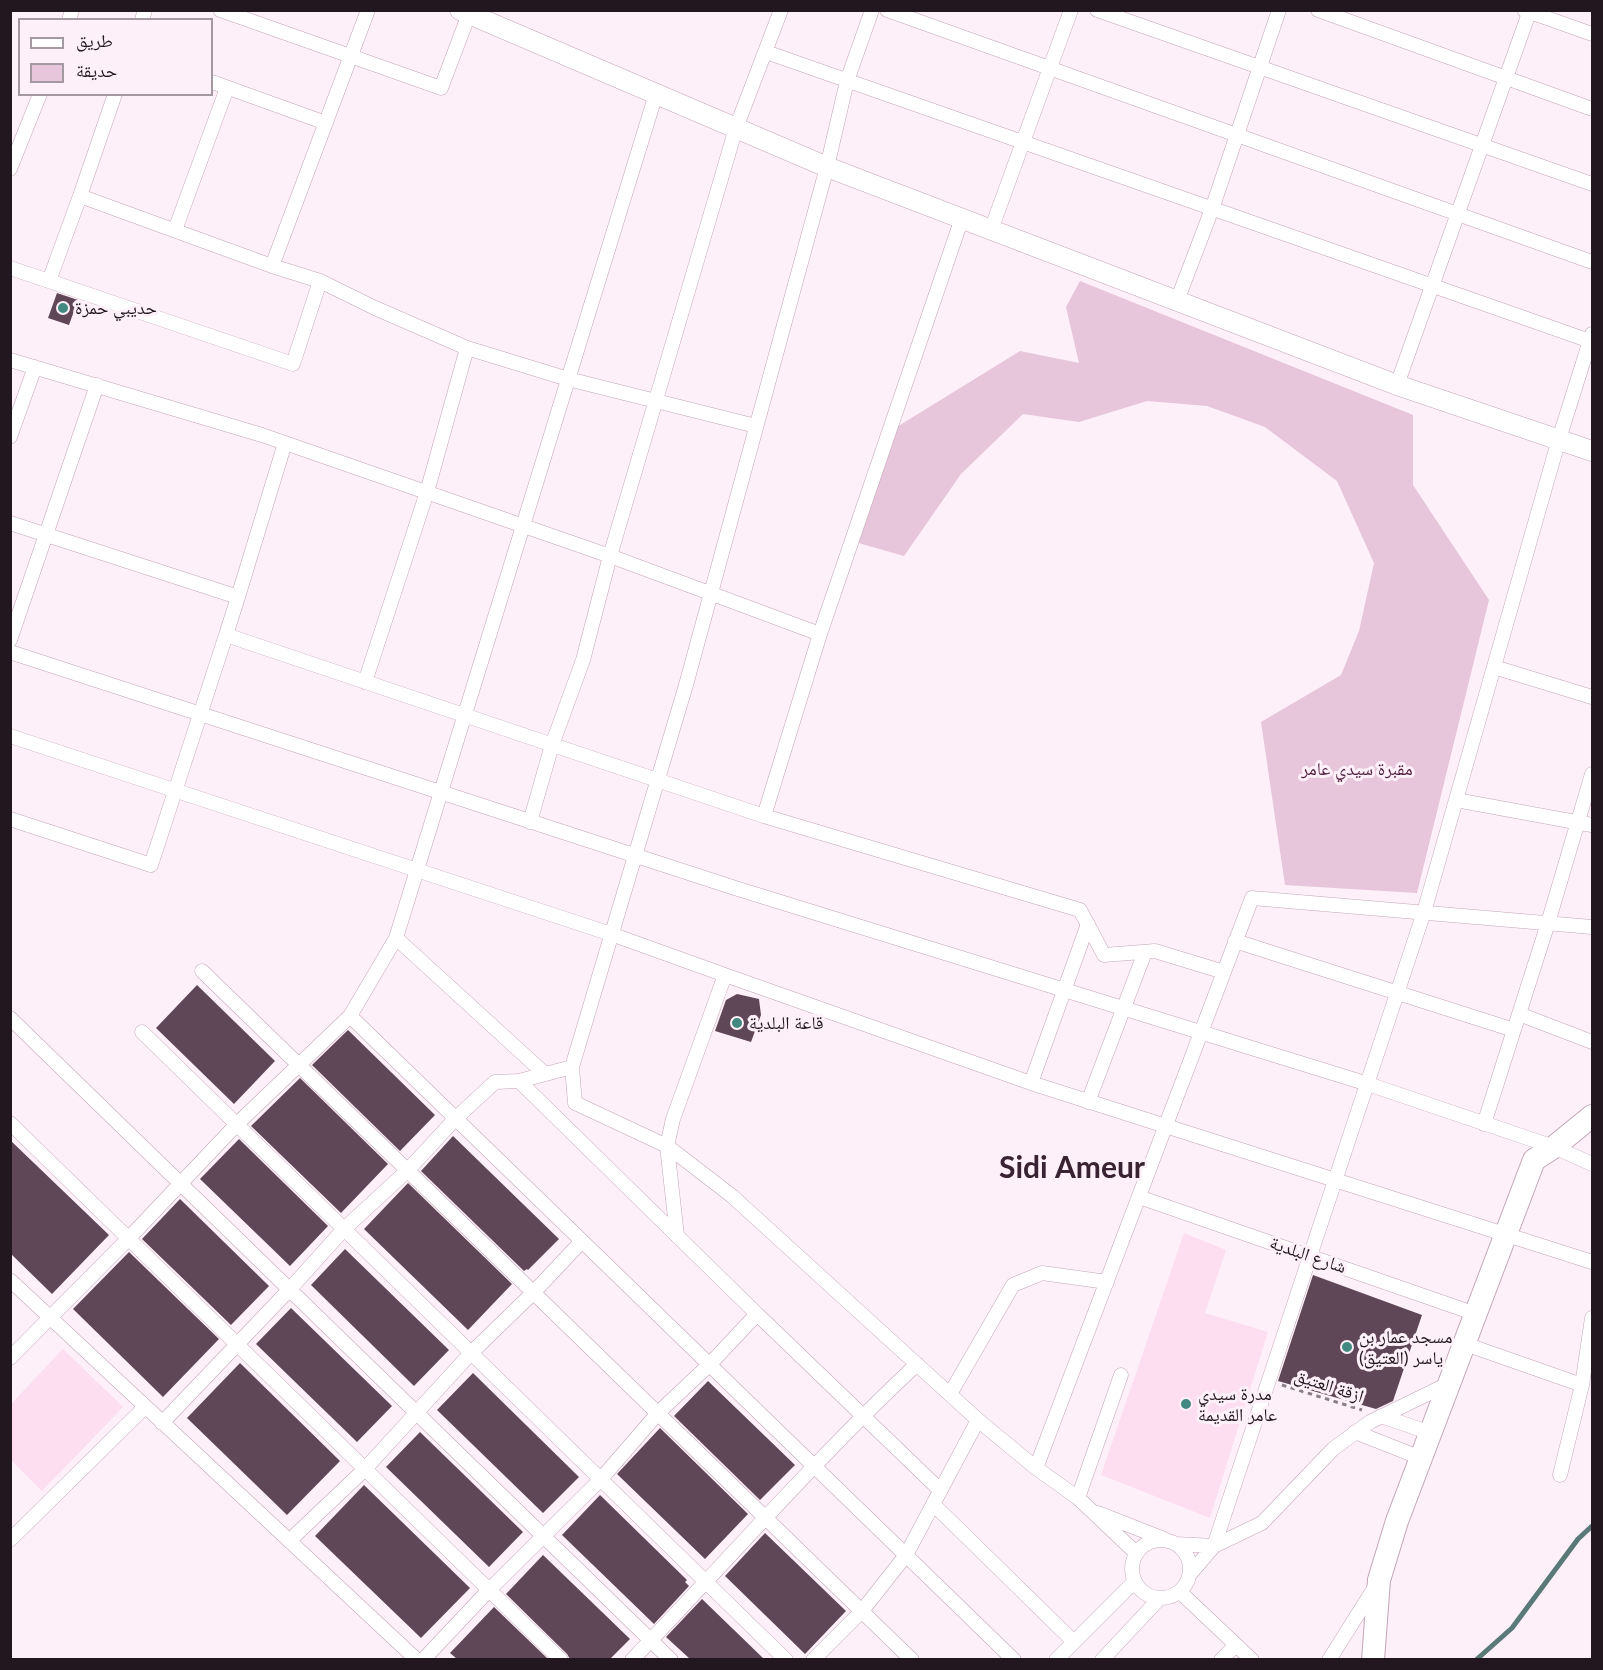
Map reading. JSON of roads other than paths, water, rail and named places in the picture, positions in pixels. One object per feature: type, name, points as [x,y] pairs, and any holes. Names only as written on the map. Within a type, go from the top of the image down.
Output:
[{"type":"main road","points":[[464,13],[827,167],[1397,385],[1593,451]]},
{"type":"main road","points":[[1373,1659],[1380,1580],[1397,1521],[1534,1160],[1593,1116]]},
{"type":"street","points":[[220,10],[441,88],[464,13]]},
{"type":"street","points":[[272,266],[368,10]]},
{"type":"street","points":[[530,822],[552,745],[583,660],[610,556],[736,128],[781,10]]},
{"type":"street","points":[[872,10],[847,81],[827,167],[710,593],[572,1067],[575,1103],[668,1146],[732,1196],[978,1420],[1036,1468],[1078,1498],[1136,1553]]},
{"type":"street","points":[[887,10],[1593,262]]},
{"type":"street","points":[[991,230],[1071,10]]},
{"type":"street","points":[[1097,10],[1593,184]]},
{"type":"street","points":[[1177,301],[1212,208],[1279,10]]},
{"type":"street","points":[[1318,10],[1593,109]]},
{"type":"street","points":[[1397,385],[1528,11],[1593,34]]},
{"type":"street","points":[[766,52],[1432,285],[1591,337],[1559,440],[1424,912],[1214,1546],[1190,1574],[1180,1592],[1170,1597],[1159,1599],[1149,1596],[1134,1582],[1131,1573],[1132,1563],[1136,1553],[1144,1545],[1154,1540],[1214,1546],[1262,1523],[1333,1449],[1355,1432],[1382,1416],[1450,1383]]},
{"type":"street","points":[[213,82],[326,123]]},
{"type":"street","points":[[175,230],[227,88]]},
{"type":"street","points":[[10,1358],[129,1238],[237,1124],[350,1016],[396,938],[656,94]]},
{"type":"street","points":[[10,169],[39,96]]},
{"type":"street","points":[[50,281],[114,96]]},
{"type":"street","points":[[80,196],[272,266],[320,281],[467,348],[568,379],[756,426]]},
{"type":"street","points":[[764,816],[820,634],[962,219]]},
{"type":"street","points":[[10,268],[293,364],[320,281]]},
{"type":"street","points":[[365,682],[427,492],[467,348]]},
{"type":"street","points":[[10,360],[285,443],[610,556],[820,634]]},
{"type":"street","points":[[10,437],[35,367]]},
{"type":"street","points":[[10,640],[97,386]]},
{"type":"street","points":[[10,819],[151,865],[177,791],[199,714],[226,635],[285,443]]},
{"type":"street","points":[[10,523],[238,597]]},
{"type":"street","points":[[226,635],[764,816],[1080,910],[1104,955],[1155,951],[1224,972]]},
{"type":"street","points":[[10,652],[634,856],[1368,1084],[1554,1147],[1593,1164]]},
{"type":"street","points":[[1494,667],[1593,697]]},
{"type":"street","points":[[10,736],[611,934],[1030,1083],[1593,1262]]},
{"type":"street","points":[[1484,1124],[1593,774]]},
{"type":"street","points":[[1456,800],[1593,825]]},
{"type":"street","points":[[1036,1468],[1252,898],[1593,927]]},
{"type":"street","points":[[1030,1083],[1088,924]]},
{"type":"street","points":[[396,938],[544,1074]]},
{"type":"street","points":[[1235,941],[1514,1030]]},
{"type":"street","points":[[1088,1102],[1145,952]]},
{"type":"street","points":[[202,971],[912,1659]]},
{"type":"street","points":[[677,1236],[668,1146],[673,1119],[725,975]]},
{"type":"street","points":[[1519,1014],[1593,1042]]},
{"type":"street","points":[[350,1016],[1014,1659]]},
{"type":"street","points":[[10,1018],[671,1659]]},
{"type":"street","points":[[142,1032],[786,1659]]},
{"type":"street","points":[[162,1423],[290,1290],[344,1229],[407,1171],[456,1118],[495,1082],[519,1081],[572,1067]]},
{"type":"street","points":[[519,1081],[940,1490]]},
{"type":"street","points":[[10,1123],[561,1659]]},
{"type":"street","name":"شارع البلدية","points":[[1139,1197],[1476,1314]]},
{"type":"street","points":[[289,1541],[365,1468],[471,1353],[533,1293],[582,1241]]},
{"type":"street","points":[[950,1394],[1013,1285],[1042,1273],[1107,1282]]},
{"type":"street","points":[[10,1280],[417,1659]]},
{"type":"street","points":[[423,1659],[489,1590],[545,1537],[601,1479],[658,1413],[710,1364],[757,1314]]},
{"type":"street","points":[[1560,1475],[1582,1385],[1593,1318]]},
{"type":"street","points":[[1465,1344],[1582,1385]]},
{"type":"street","points":[[632,1659],[813,1465],[917,1364]]},
{"type":"street","points":[[1078,1498],[1121,1376]]},
{"type":"street","points":[[10,1540],[145,1407]]},
{"type":"street","points":[[1382,1416],[1431,1433]]},
{"type":"street","points":[[813,1659],[862,1611],[906,1555],[978,1420]]},
{"type":"street","points":[[1355,1432],[1421,1458]]},
{"type":"street","points":[[933,1504],[1074,1641]]},
{"type":"street","points":[[1089,1509],[1171,1542],[1184,1551],[1190,1562],[1190,1574]]},
{"type":"street","points":[[1329,1659],[1380,1580]]},
{"type":"street","points":[[1056,1659],[1134,1582]]},
{"type":"street","points":[[1180,1592],[1235,1646],[1252,1659]]},
{"type":"street","points":[[1102,1659],[1159,1599]]},
{"type":"street","points":[[1221,1659],[1235,1646]]},
{"type":"waterway","points":[[1476,1660],[1512,1628],[1578,1539],[1592,1526]]},
{"type":"place","name":"حديبي حمزة","points":[[63,308]]},
{"type":"place","name":"قاعة البلدية","points":[[737,1023]]},
{"type":"place","name":"مسجد عمار بن ياسر (العتيق)","points":[[1347,1347]]},
{"type":"place","name":"مدرة سيدي عامر القديمة","points":[[1186,1404]]},
{"type":"district","name":"Sidi Ameur","points":[[1072,1168]]},
{"type":"park label","name":"مقبرة سيدي عامر","points":[[1357,769]]}]
